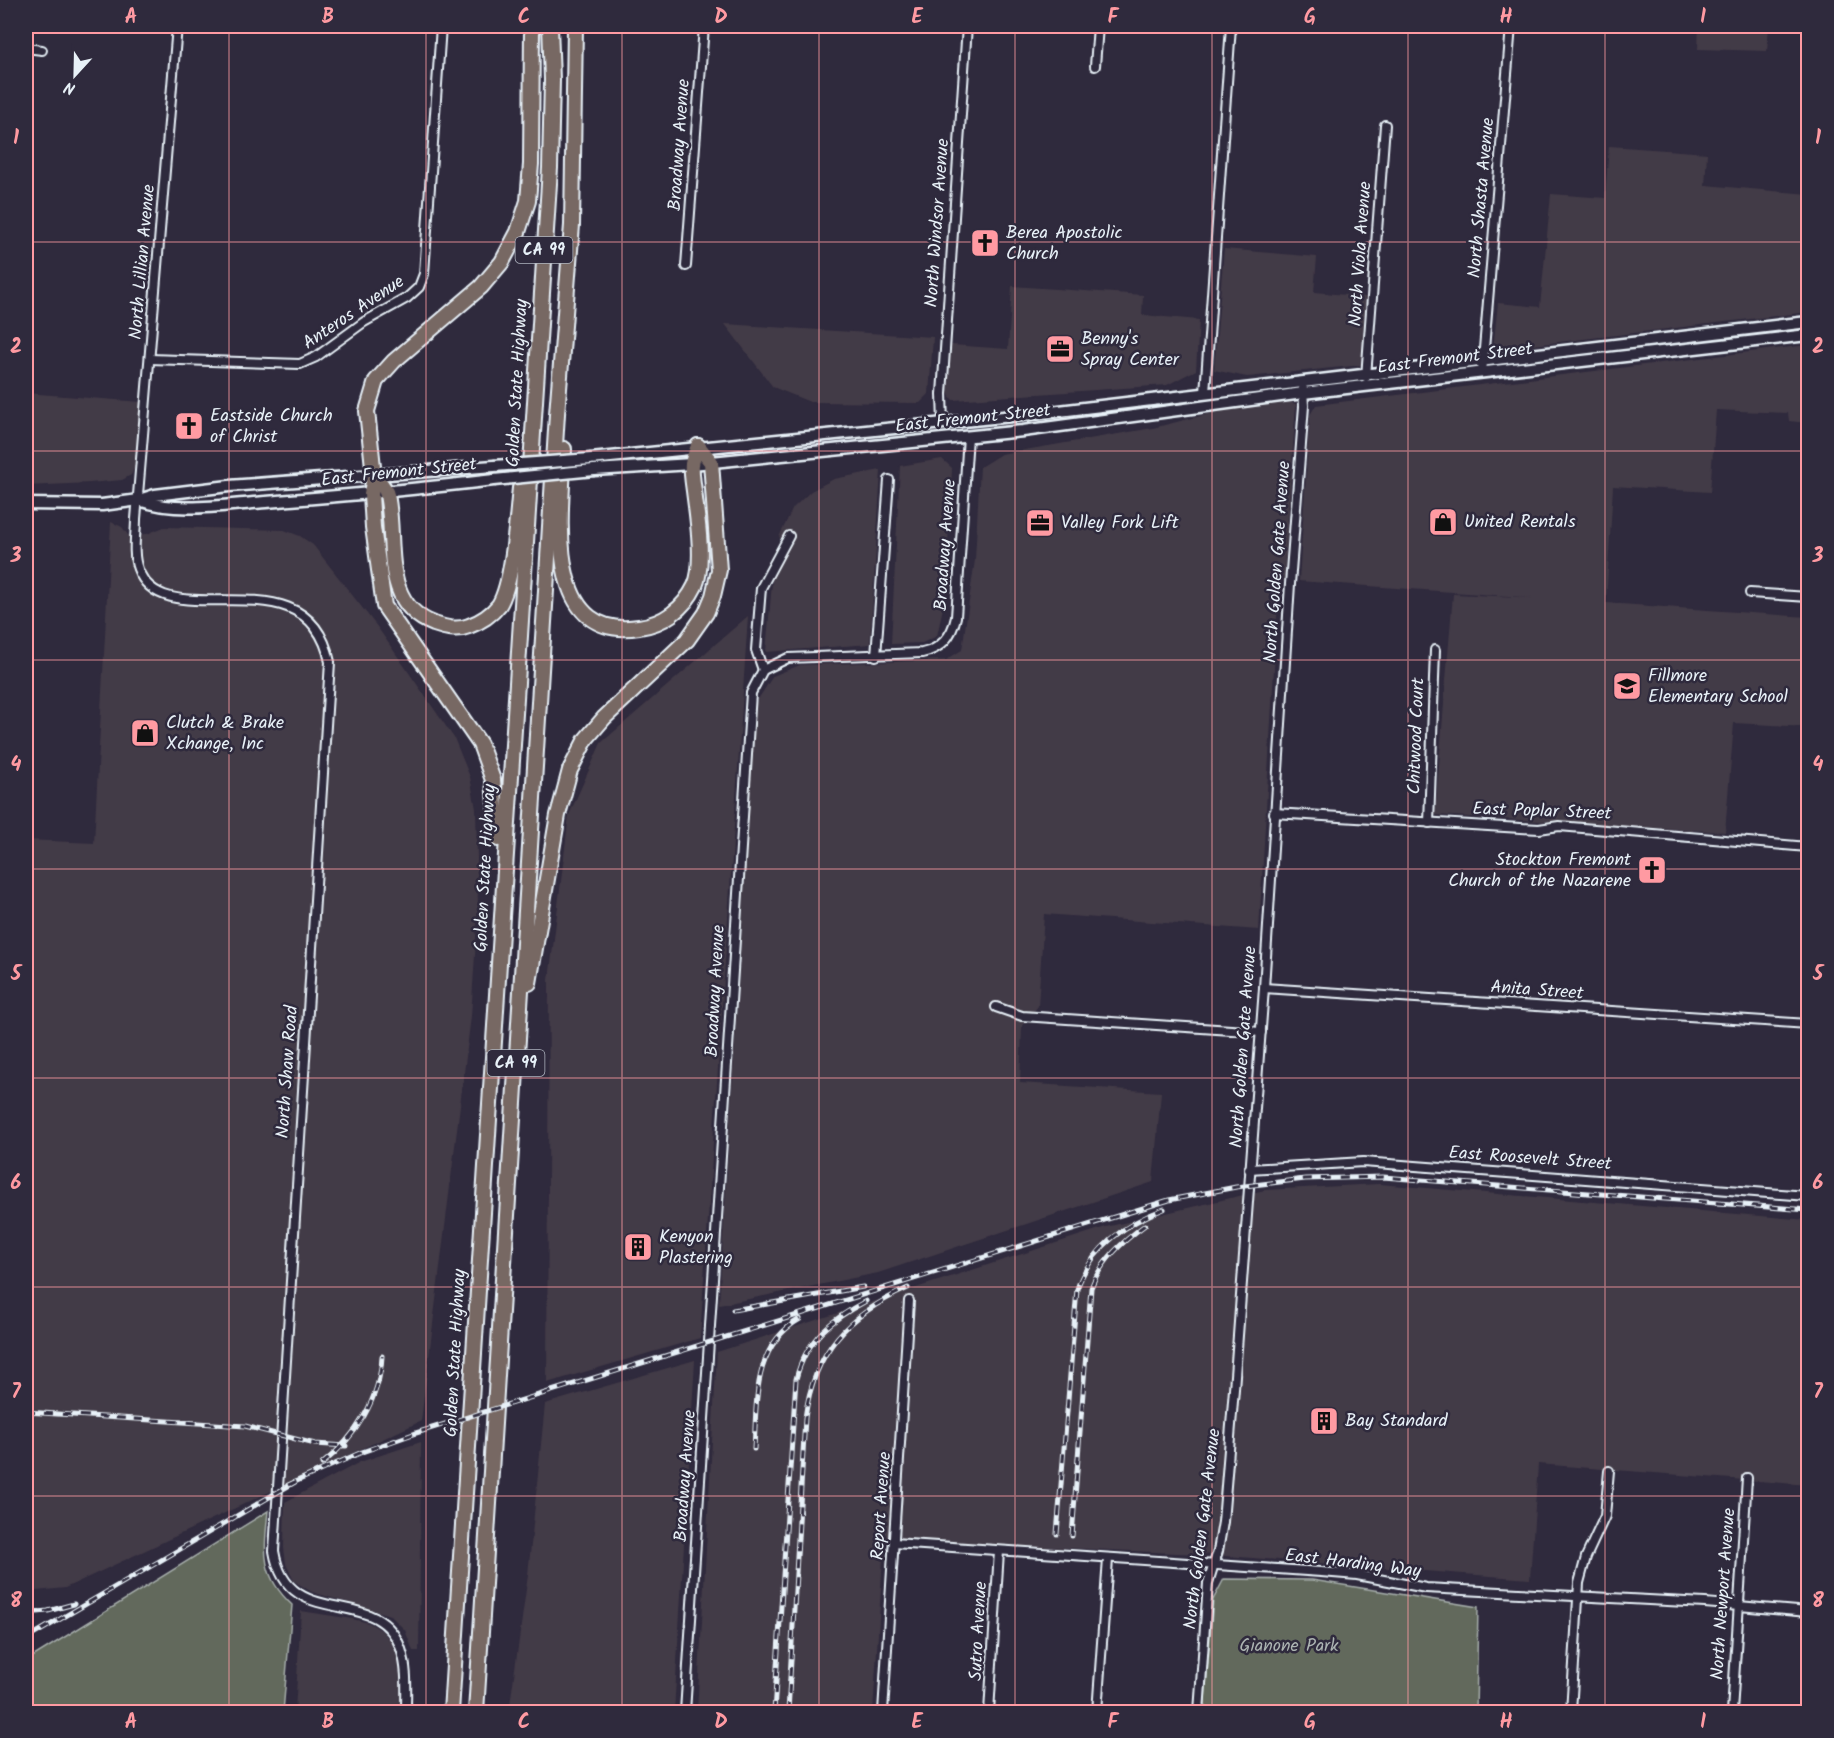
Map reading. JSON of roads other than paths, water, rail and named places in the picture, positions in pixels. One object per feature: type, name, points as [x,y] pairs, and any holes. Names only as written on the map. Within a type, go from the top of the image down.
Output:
[{"type":"highway","points":[[500,948],[498,813],[490,766],[474,734],[393,622],[384,606],[377,564],[371,494],[374,476],[368,411],[376,381],[394,361],[481,288],[502,262],[518,232],[528,201],[531,164],[532,26]]},
{"type":"highway","name":"Golden State Highway","points":[[451,1713],[550,168],[552,80],[550,26]]},
{"type":"highway","name":"CA 99","points":[[476,1713],[557,414],[572,225],[575,26]]},
{"type":"highway","points":[[518,1041],[558,815],[570,770],[586,739],[604,718],[687,640],[706,613],[719,570],[711,462],[698,447],[692,464],[699,566],[692,592],[676,612],[654,625],[627,629],[601,623],[583,612],[571,597],[566,584],[562,531],[564,443],[557,414]]},
{"type":"highway","points":[[374,476],[387,493],[392,560],[403,599],[426,621],[445,628],[461,629],[476,624],[499,604],[508,578],[520,488],[531,473]]},
{"type":"main road","name":"East Fremont Street","points":[[139,500],[163,508],[387,493],[494,480],[698,447],[943,424],[1809,322]]},
{"type":"main road","name":"East Fremont Street","points":[[26,504],[102,504],[229,486],[494,466],[692,464],[1079,424],[1303,393],[1809,335]]},
{"type":"main road","points":[[943,424],[944,439]]},
{"type":"street","name":"North Lillian Avenue","points":[[139,500],[177,26]]},
{"type":"street","name":"Anteros Avenue","points":[[150,359],[300,364],[316,357],[350,331],[413,293],[424,274],[441,26]]},
{"type":"street","name":"Broadway Avenue","points":[[686,266],[704,26]]},
{"type":"street","name":"North Windsor Avenue","points":[[943,424],[942,394],[967,26]]},
{"type":"street","points":[[1095,66],[1098,26]]},
{"type":"street","points":[[1205,393],[1231,26]]},
{"type":"street","name":"North Shasta Avenue","points":[[1482,373],[1511,26]]},
{"type":"street","points":[[26,48],[42,50]]},
{"type":"street","name":"North Viola Avenue","points":[[1365,386],[1385,125]]},
{"type":"street","name":"North Golden Gate Avenue","points":[[1199,1713],[1208,1583],[1218,1551],[1225,1501],[1295,543],[1302,381]]},
{"type":"street","name":"Broadway Avenue","points":[[686,1713],[749,708],[754,683],[763,670],[775,663],[798,657],[876,656],[929,652],[940,646],[952,631],[956,617],[968,436]]},
{"type":"street","points":[[876,656],[889,480]]},
{"type":"street","name":"North Shaw Road","points":[[139,500],[136,563],[142,578],[153,590],[173,598],[282,605],[308,618],[319,631],[327,648],[330,662],[322,808],[274,1551],[282,1578],[298,1594],[312,1602],[368,1613],[382,1620],[393,1632],[404,1656],[406,1713]]},
{"type":"street","points":[[763,670],[756,650],[761,588],[789,536]]},
{"type":"street","points":[[1750,594],[1809,597]]},
{"type":"street","name":"Chitwood Court","points":[[1429,823],[1435,650]]},
{"type":"street","name":"East Poplar Street","points":[[1274,813],[1539,829],[1559,826],[1809,847]]},
{"type":"street","name":"Anita Street","points":[[1264,988],[1809,1024]]},
{"type":"street","points":[[996,1007],[1022,1016],[1261,1032]]},
{"type":"street","name":"East Roosevelt Street","points":[[1249,1168],[1363,1162],[1809,1197]]},
{"type":"street","name":"Report Avenue","points":[[883,1713],[909,1301]]},
{"type":"street","points":[[1571,1713],[1578,1596],[1586,1557],[1605,1515],[1609,1471]]},
{"type":"street","name":"North Newport Avenue","points":[[1732,1713],[1747,1478]]},
{"type":"street","name":"East Harding Way","points":[[894,1544],[1213,1563],[1357,1575],[1426,1588],[1809,1612]]},
{"type":"street","name":"Sutro Avenue","points":[[989,1713],[999,1551]]},
{"type":"street","points":[[1097,1713],[1108,1558]]},
{"type":"railway","points":[[288,1485],[362,1452],[416,1433],[1169,1200],[1236,1187],[1305,1179],[1383,1177],[1808,1210]]},
{"type":"railway","points":[[1057,1534],[1077,1289],[1091,1261],[1111,1239],[1136,1222],[1164,1209]]},
{"type":"railway","points":[[1072,1536],[1091,1288],[1100,1269],[1113,1253],[1145,1225]]},
{"type":"railway","points":[[733,1310],[863,1287]]},
{"type":"railway","points":[[788,1712],[805,1418],[810,1394],[816,1373],[837,1338],[868,1310],[908,1288]]},
{"type":"railway","points":[[774,1712],[796,1379],[806,1352],[822,1332],[842,1315],[866,1301]]},
{"type":"railway","points":[[754,1449],[757,1394],[765,1360],[773,1344],[784,1330],[800,1319]]},
{"type":"railway","points":[[322,1464],[345,1442],[364,1416],[377,1387],[382,1356]]},
{"type":"railway","points":[[26,1412],[245,1426],[315,1444],[346,1446]]},
{"type":"railway","points":[[26,1639],[295,1482]]},
{"type":"railway","points":[[26,1613],[48,1611],[74,1604]]},
{"type":"place","name":"Berea Apostolic Church","points":[[985,243]]},
{"type":"place","name":"Benny's Spray Center","points":[[1060,349]]},
{"type":"place","name":"Eastside Church of Christ","points":[[189,426]]},
{"type":"place","name":"United Rentals","points":[[1443,522]]},
{"type":"place","name":"Valley Fork Lift","points":[[1040,523]]},
{"type":"place","name":"Fillmore Elementary School","points":[[1627,686]]},
{"type":"place","name":"Clutch & Brake Xchange, Inc","points":[[145,733]]},
{"type":"place","name":"Stockton Fremont Church of the Nazarene","points":[[1652,870]]},
{"type":"place","name":"Kenyon Plastering","points":[[638,1247]]},
{"type":"place","name":"Bay Standard","points":[[1324,1421]]},
{"type":"park label","name":"Gianone Park","points":[[1289,1646]]}]
